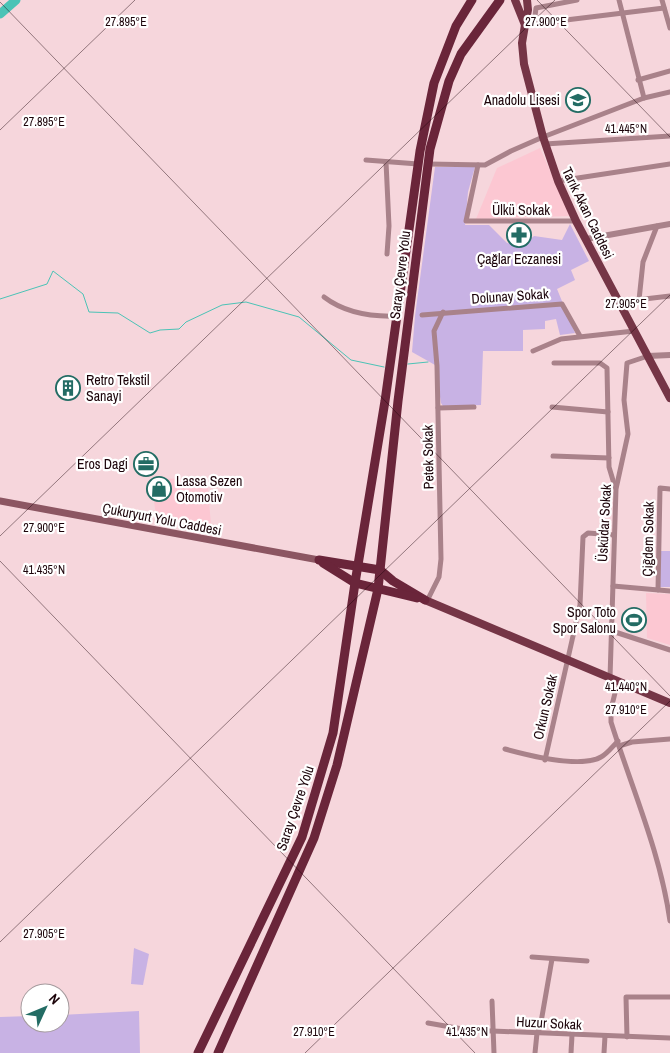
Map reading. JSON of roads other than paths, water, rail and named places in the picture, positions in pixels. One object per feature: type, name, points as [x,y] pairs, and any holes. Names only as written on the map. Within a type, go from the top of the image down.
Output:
[{"type":"highway","name":"Saray Çevre Yolu","points":[[198,1053],[302,837],[333,733],[397,316],[418,164],[434,83],[456,26],[472,0]]},
{"type":"highway","name":"Saray Çevre Yolu","points":[[218,1053],[314,838],[337,765],[378,589],[398,401],[428,164],[449,81],[466,48],[500,0]]},
{"type":"highway","points":[[319,560],[380,570],[426,600]]},
{"type":"highway","points":[[319,560],[355,582],[426,600]]},
{"type":"main road","points":[[515,0],[524,26]]},
{"type":"main road","name":"Tarık Akan Caddesi","points":[[527,0],[528,10],[522,43],[524,64],[544,141],[558,181],[576,222],[670,398]]},
{"type":"main road","name":"Çukuryurt Yolu Caddesi","points":[[0,501],[319,560]]},
{"type":"main road","points":[[426,600],[670,703]]},
{"type":"street","points":[[534,24],[536,8],[577,0]]},
{"type":"street","points":[[619,0],[644,98]]},
{"type":"street","points":[[662,0],[670,28]]},
{"type":"street","points":[[524,26],[664,8]]},
{"type":"street","points":[[638,80],[670,71]]},
{"type":"street","points":[[428,164],[490,164],[503,154],[544,141],[644,98],[670,92]]},
{"type":"street","points":[[544,141],[670,136]]},
{"type":"street","points":[[366,160],[418,164]]},
{"type":"street","points":[[386,162],[389,226],[387,254]]},
{"type":"street","points":[[558,181],[670,164]]},
{"type":"street","name":"Ülkü Sokak","points":[[478,165],[466,221],[576,222]]},
{"type":"street","points":[[586,239],[670,224]]},
{"type":"street","points":[[639,300],[643,262],[657,226]]},
{"type":"street","points":[[619,302],[670,296]]},
{"type":"street","points":[[324,297],[337,307],[349,311],[378,317],[397,316]]},
{"type":"street","name":"Dolunay Sokak","points":[[422,315],[562,304],[580,336]]},
{"type":"street","name":"Petek Sokak","points":[[426,600],[438,577],[441,559],[438,366],[434,349],[434,332],[443,312]]},
{"type":"street","points":[[533,351],[561,339],[634,331]]},
{"type":"street","points":[[648,356],[670,355]]},
{"type":"street","name":"Üsküdar Sokak","points":[[648,356],[627,363],[624,400],[628,434],[616,489],[612,631],[614,680],[611,709],[612,722],[657,856],[665,885],[670,921]]},
{"type":"street","points":[[554,363],[600,362],[607,368],[609,458],[616,489]]},
{"type":"street","points":[[438,408],[474,407]]},
{"type":"street","points":[[552,407],[608,412]]},
{"type":"street","points":[[553,456],[609,458]]},
{"type":"street","name":"Çiğdem Sokak","points":[[658,590],[660,488],[670,488]]},
{"type":"street","name":"Orkun Sokak","points":[[545,760],[580,605],[583,537],[588,533],[614,535]]},
{"type":"street","points":[[613,586],[670,591]]},
{"type":"street","points":[[612,631],[670,650]]},
{"type":"street","points":[[505,749],[545,760],[578,761],[600,758],[619,743],[670,739]]},
{"type":"street","points":[[532,957],[588,961]]},
{"type":"street","points":[[535,1053],[552,959]]},
{"type":"street","points":[[627,1037],[626,997],[670,997]]},
{"type":"street","points":[[492,1001],[494,1053]]},
{"type":"street","name":"Huzur Sokak","points":[[428,1023],[492,1031],[537,1034],[670,1038]]},
{"type":"street","points":[[571,1053],[572,1035]]},
{"type":"street","points":[[604,1053],[605,1036]]},
{"type":"waterway","points":[[0,14],[16,0]]},
{"type":"waterway","points":[[0,299],[47,284],[53,271],[83,294],[89,312],[118,313],[150,333],[160,330],[179,329],[186,322],[222,305],[246,302],[299,317],[351,360],[384,367]]},
{"type":"waterway","points":[[408,364],[428,362]]},
{"type":"place","name":"Anadolu Lisesi","points":[[578,100]]},
{"type":"place","name":"Çağlar Eczanesi","points":[[519,235]]},
{"type":"place","name":"Retro Tekstil Sanayi","points":[[68,388]]},
{"type":"place","name":"Eros Dagi","points":[[146,464]]},
{"type":"place","name":"Lassa Sezen Otomotiv","points":[[159,489]]},
{"type":"place","name":"Spor Toto Spor Salonu","points":[[634,620]]}]
